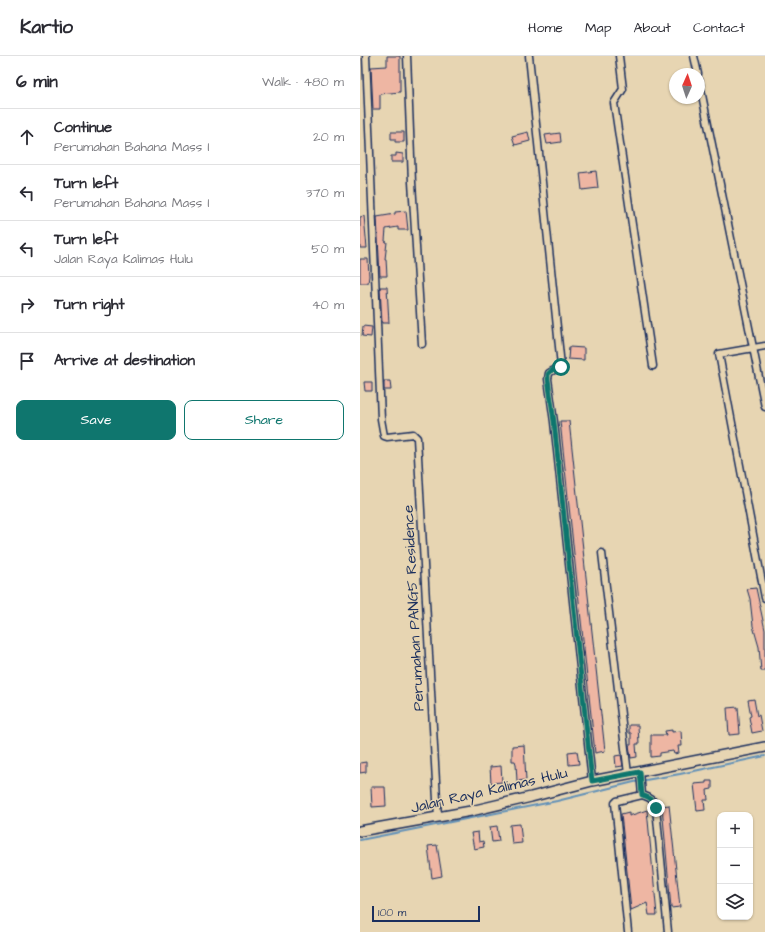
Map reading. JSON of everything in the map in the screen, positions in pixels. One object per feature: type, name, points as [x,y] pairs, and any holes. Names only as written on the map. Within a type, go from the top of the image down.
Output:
[{"type":"street","name":"Perumahan PANG5 Residence","points":[[366,56],[381,419],[384,429],[384,436],[387,437],[413,434],[417,438],[438,818]]},
{"type":"street","points":[[407,56],[412,182],[422,344]]},
{"type":"street","points":[[529,56],[561,366],[560,369],[552,370],[548,374],[548,379],[556,438],[592,781]]},
{"type":"street","points":[[619,56],[623,89],[614,103],[653,366]]},
{"type":"street","points":[[694,56],[697,68]]},
{"type":"street","points":[[704,104],[765,407]]},
{"type":"street","points":[[765,346],[720,354],[765,598]]},
{"type":"street","points":[[602,553],[628,774]]},
{"type":"street","name":"Jalan Raya Kalimas Hulu","points":[[360,831],[438,818],[531,798],[592,781],[628,774],[640,778],[765,748]]},
{"type":"street","points":[[640,778],[642,795]]},
{"type":"street","points":[[628,932],[615,803],[617,801],[642,795],[650,797],[656,808],[668,932]]},
{"type":"building","points":[[387,56],[400,56],[400,92],[380,94],[380,109],[373,109],[371,67],[387,66]]},
{"type":"building","points":[[391,132],[404,132],[404,142],[395,142],[395,139],[391,139]]},
{"type":"building","points":[[528,132],[530,141],[515,145],[512,136]]},
{"type":"building","points":[[560,133],[561,142],[547,144],[545,135]]},
{"type":"building","points":[[396,153],[403,154],[403,162],[391,162],[391,156],[396,156]]},
{"type":"building","points":[[596,171],[598,188],[582,190],[580,173]]},
{"type":"building","points":[[406,211],[408,230],[398,230],[398,227],[386,229],[385,241],[387,242],[385,259],[387,276],[380,276],[377,217],[395,214],[395,212]]},
{"type":"building","points":[[364,216],[367,248],[360,248],[360,217]]},
{"type":"building","points":[[360,259],[368,259],[368,283],[360,283]]},
{"type":"building","points":[[380,287],[387,287],[389,323],[382,323]]},
{"type":"building","points":[[363,326],[372,327],[371,337],[362,336]]},
{"type":"building","points":[[569,347],[584,348],[584,360],[568,359]]},
{"type":"building","points":[[384,381],[390,381],[391,390],[384,390]]},
{"type":"building","points":[[364,382],[372,382],[372,391],[365,391]]},
{"type":"building","points":[[560,421],[569,421],[605,751],[595,753]]},
{"type":"building","points":[[756,588],[765,630],[765,671],[761,671],[759,647],[753,626],[750,599],[747,589]]},
{"type":"building","points":[[754,699],[757,716],[759,715],[762,731],[752,733],[748,700]]},
{"type":"building","points":[[738,707],[740,734],[729,735],[727,708]]},
{"type":"building","points":[[629,725],[638,725],[639,744],[636,744],[637,757],[631,758],[629,745],[631,745],[631,733],[629,733]]},
{"type":"building","points":[[672,730],[672,732],[681,731],[682,746],[678,746],[679,753],[674,754],[673,751],[660,753],[660,756],[651,757],[651,735],[666,735],[665,731]]},
{"type":"building","points":[[524,745],[526,780],[517,781],[516,764],[515,761],[512,761],[512,746]]},
{"type":"building","points":[[577,751],[579,764],[569,765],[568,752]]},
{"type":"building","points":[[621,755],[623,766],[616,767],[615,756]]},
{"type":"building","points":[[366,762],[366,772],[360,773],[360,763]]},
{"type":"building","points":[[501,766],[502,782],[491,783],[490,767]]},
{"type":"building","points":[[706,781],[712,781],[712,789],[707,790],[708,800],[704,800],[705,810],[697,811],[694,784],[706,783]]},
{"type":"building","points":[[371,787],[385,787],[386,806],[372,807]]},
{"type":"building","points":[[669,805],[680,907],[671,908],[662,806]]},
{"type":"building","points":[[647,810],[657,915],[649,915],[647,903],[631,910],[621,814],[629,812],[629,816]]},
{"type":"building","points":[[520,824],[522,843],[512,844],[510,825]]},
{"type":"building","points":[[497,826],[499,841],[492,842],[490,827]]},
{"type":"building","points":[[478,832],[479,842],[483,841],[484,847],[474,849],[471,833]]},
{"type":"building","points":[[437,845],[442,876],[432,878],[428,846]]},
{"type":"waterway","points":[[360,840],[557,801],[634,782],[765,756]]},
{"type":"route","points":[[561,367],[560,369],[550,372],[548,374],[548,379],[554,422],[592,781],[640,772],[642,795],[650,797],[656,808]]}]
